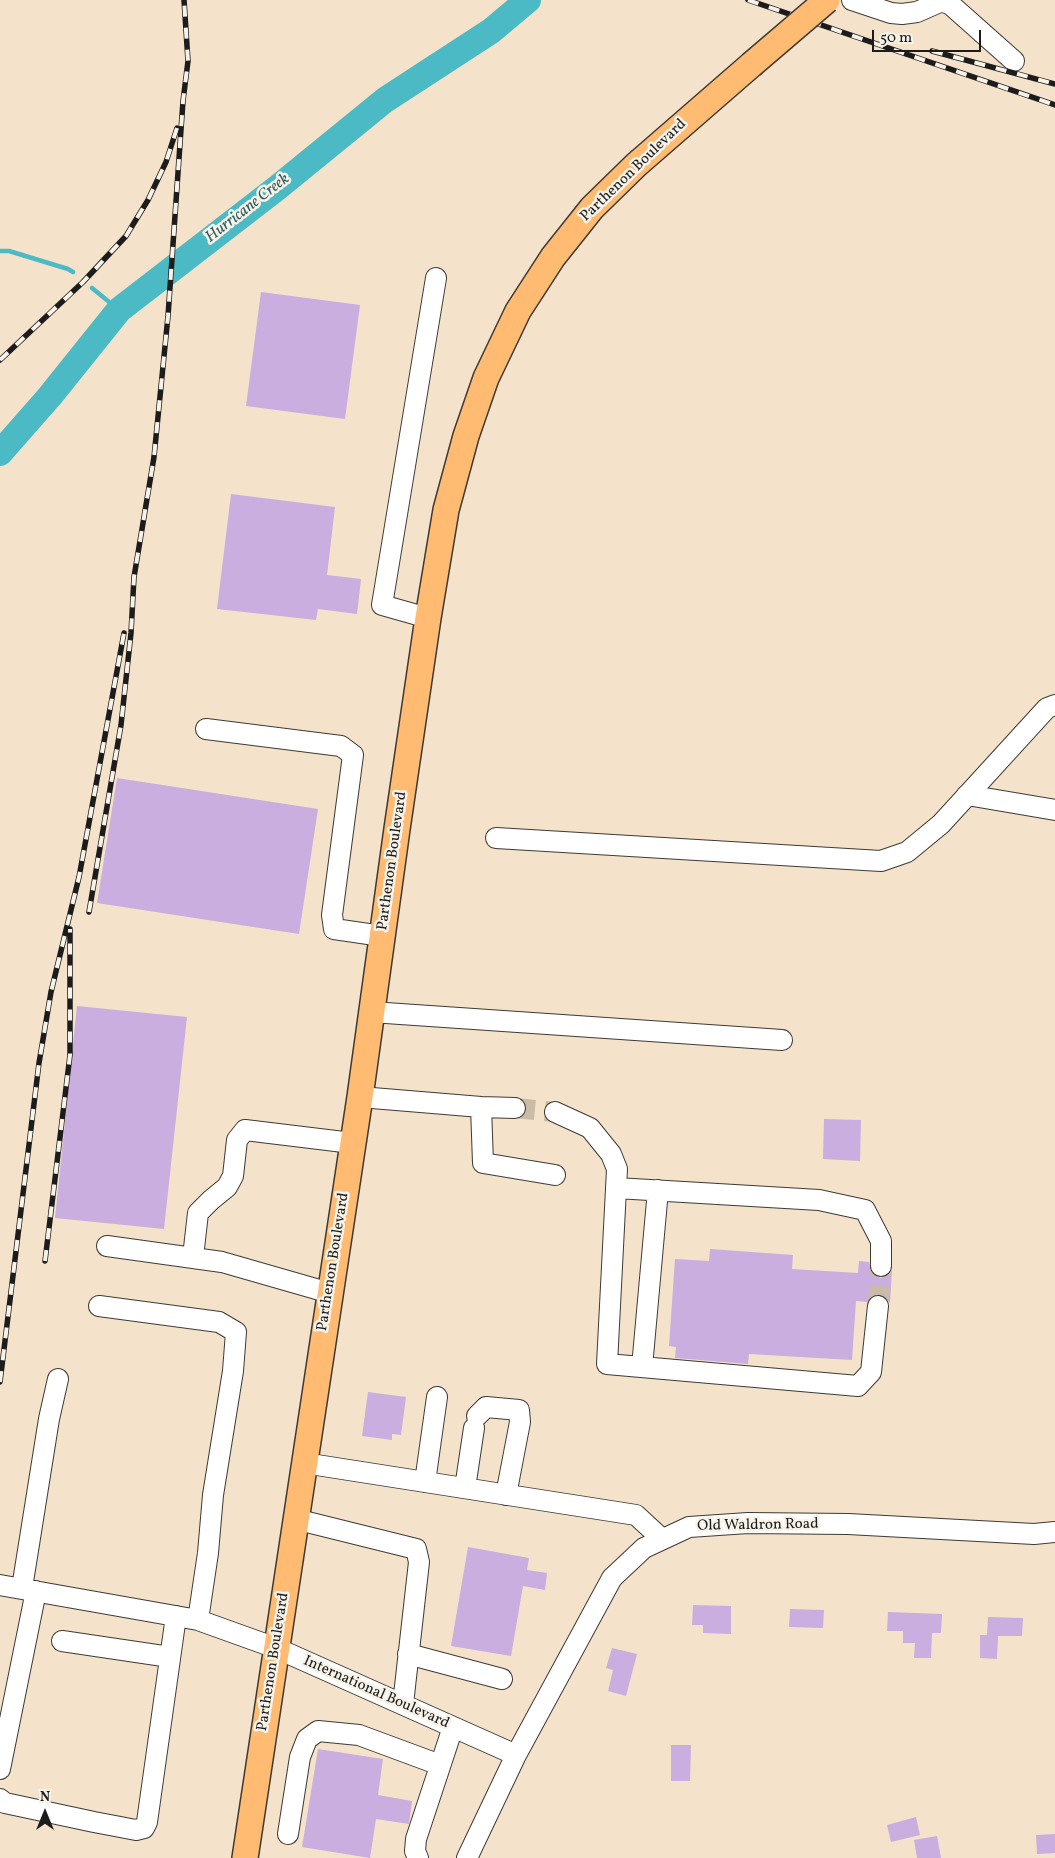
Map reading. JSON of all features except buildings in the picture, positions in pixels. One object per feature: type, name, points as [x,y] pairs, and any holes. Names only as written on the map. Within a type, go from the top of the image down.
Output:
[{"type":"main road","name":"Parthenon Boulevard","points":[[245,1858],[360,1097],[428,618],[446,510],[466,436],[486,378],[518,310],[553,257],[592,208],[636,165],[826,0]]},
{"type":"street","points":[[852,0],[891,13],[902,14],[917,12],[942,1],[951,4],[1014,61]]},
{"type":"street","points":[[428,618],[382,605],[436,278]]},
{"type":"street","points":[[496,838],[881,861],[907,852],[941,824],[1047,708],[1055,705]]},
{"type":"street","points":[[206,729],[341,746],[353,756],[332,915],[334,929],[382,936]]},
{"type":"street","points":[[967,795],[1055,810]]},
{"type":"street","points":[[371,1012],[782,1040]]},
{"type":"street","points":[[360,1097],[515,1108]]},
{"type":"street","points":[[481,1107],[483,1163],[555,1175]]},
{"type":"street","points":[[555,1112],[590,1128],[611,1154],[617,1169],[607,1364],[858,1386],[871,1372],[878,1306]]},
{"type":"street","points":[[193,1257],[198,1213],[227,1187],[233,1176],[237,1140],[245,1130],[352,1144]]},
{"type":"street","points":[[616,1188],[819,1200],[865,1210],[881,1241],[881,1266]]},
{"type":"street","points":[[642,1368],[658,1190]]},
{"type":"street","points":[[107,1246],[222,1262],[330,1293]]},
{"type":"street","points":[[99,1306],[219,1322],[236,1332],[233,1371],[213,1496],[208,1553],[198,1620]]},
{"type":"street","points":[[0,1769],[29,1590],[49,1419],[58,1379]]},
{"type":"street","points":[[425,1482],[437,1397]]},
{"type":"street","points":[[466,1488],[479,1417],[519,1410],[520,1422],[506,1495]]},
{"type":"street","points":[[304,1463],[636,1515],[662,1540]]},
{"type":"street","points":[[295,1519],[416,1549],[420,1562],[403,1704]]},
{"type":"street","name":"Old Waldron Road","points":[[467,1858],[516,1755],[612,1578],[644,1548],[689,1527],[748,1523],[848,1524],[1034,1534],[1055,1532]]},
{"type":"street","name":"International Boulevard","points":[[0,1585],[198,1620],[276,1648],[516,1755]]},
{"type":"street","points":[[0,1799],[5,1803],[94,1822],[136,1830],[144,1828],[147,1822],[176,1616]]},
{"type":"street","points":[[62,1641],[170,1657]]},
{"type":"street","points":[[408,1654],[502,1679]]},
{"type":"street","points":[[418,1858],[415,1851],[416,1839],[453,1727]]},
{"type":"street","points":[[288,1834],[300,1757],[307,1739],[318,1731],[359,1735],[440,1766]]},
{"type":"waterway","name":"Hurricane Creek","points":[[0,453],[50,396],[119,310],[277,188],[385,100],[491,31],[528,0]]},
{"type":"waterway","points":[[0,251],[9,251],[73,272]]},
{"type":"waterway","points":[[92,288],[119,310]]},
{"type":"tunnel","points":[[515,1108],[555,1112]]},
{"type":"tunnel","points":[[878,1306],[881,1266]]},
{"type":"railway","points":[[89,912],[121,725],[131,633],[134,577],[154,457],[168,316],[183,101],[188,61],[184,0]]},
{"type":"railway","points":[[748,0],[1055,105]]},
{"type":"railway","points":[[932,51],[1055,84]]},
{"type":"railway","points":[[0,360],[83,282],[126,236],[148,200],[166,162],[177,128]]},
{"type":"railway","points":[[0,1382],[39,1063],[51,992],[79,877],[124,633]]},
{"type":"railway","points":[[45,1261],[70,1055],[70,929]]}]
